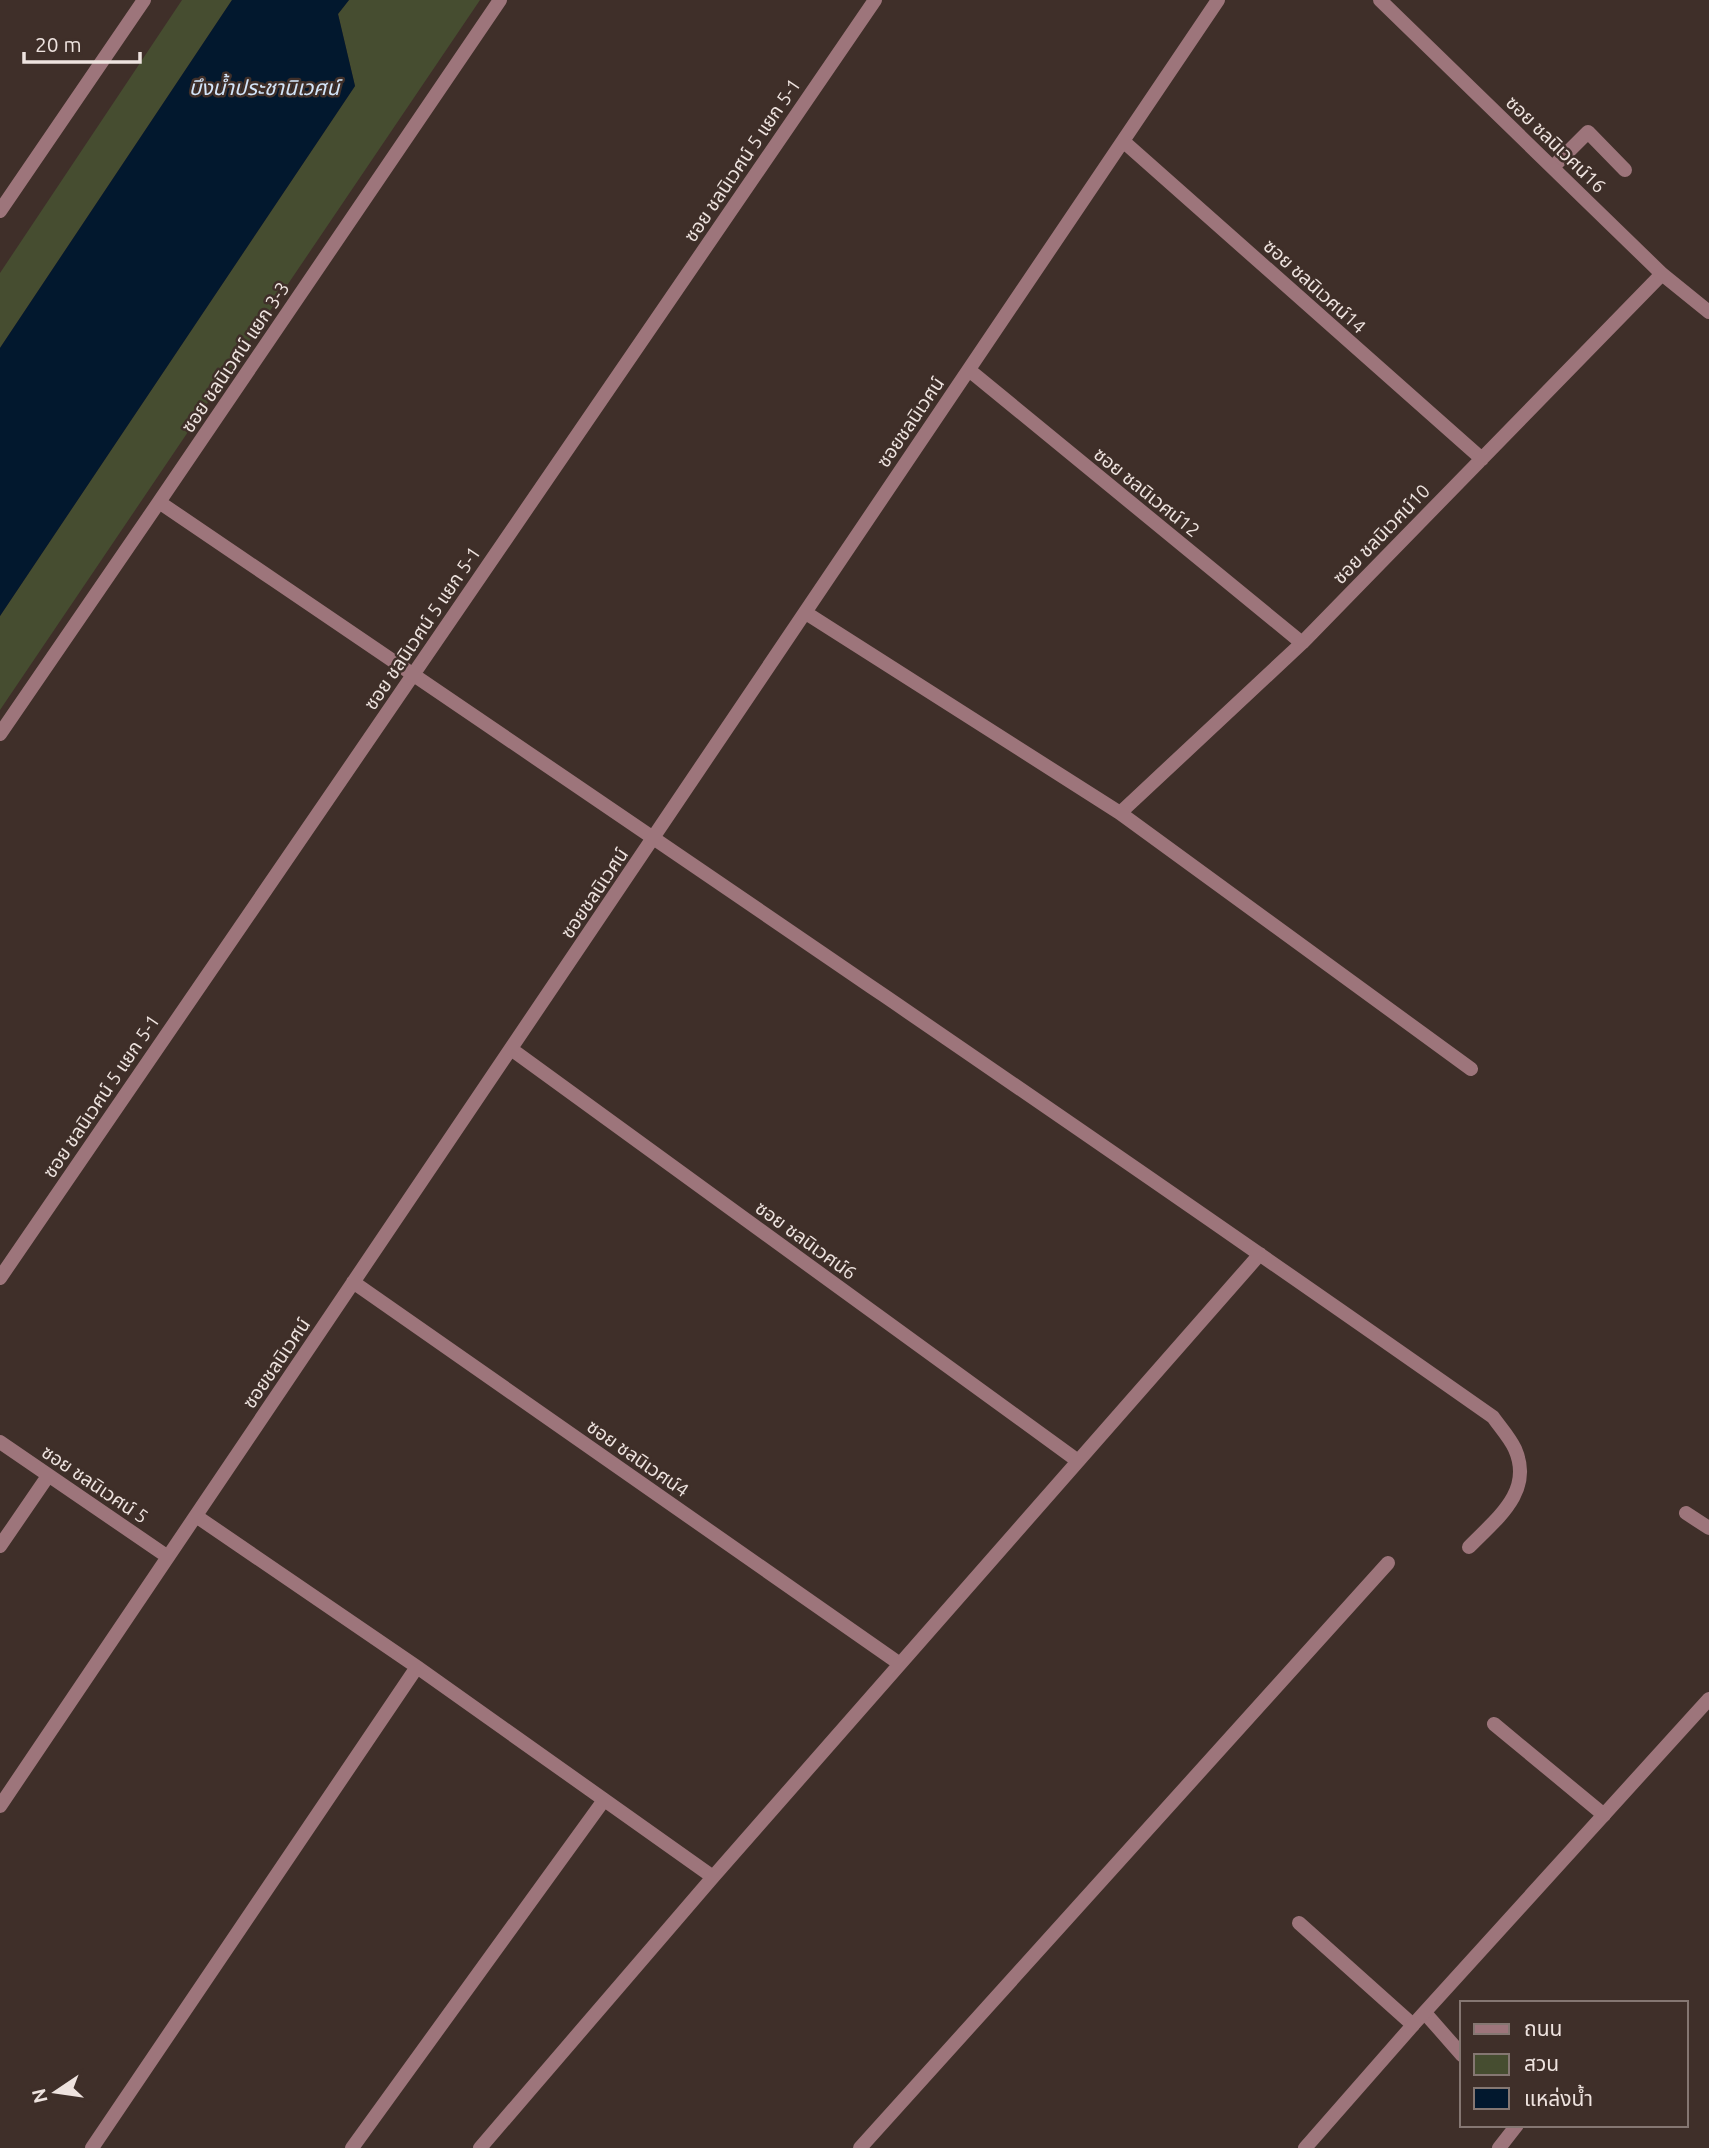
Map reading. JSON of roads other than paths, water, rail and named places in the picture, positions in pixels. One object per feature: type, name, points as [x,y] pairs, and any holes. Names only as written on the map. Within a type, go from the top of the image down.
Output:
[{"type":"street","points":[[0,211],[144,0]]},
{"type":"street","name":"ซอย ชลนิเวศน์ แยก 3-3","points":[[0,734],[500,0]]},
{"type":"street","name":"ซอย ชลนิเวศน์ 5 แยก 5-1","points":[[0,1278],[874,0]]},
{"type":"street","name":"ซอยชลนิเวศน์","points":[[0,1806],[1218,0]]},
{"type":"street","name":"ซอย ชลนิเวศน์16","points":[[1380,0],[1662,274],[1709,312]]},
{"type":"street","points":[[1553,167],[1588,132],[1625,170]]},
{"type":"street","name":"ซอย ชลนิเวศน์14","points":[[1123,141],[1482,459]]},
{"type":"street","name":"ซอย ชลนิเวศน์10","points":[[1120,813],[1302,643],[1662,274]]},
{"type":"street","name":"ซอย ชลนิเวศน์12","points":[[968,370],[1302,643]]},
{"type":"street","points":[[159,502],[654,838],[1493,1417],[1515,1449],[1521,1479],[1512,1501],[1469,1547]]},
{"type":"street","points":[[806,613],[1120,813],[1471,1069]]},
{"type":"street","name":"ซอย ชลนิเวศน์6","points":[[511,1049],[1078,1461]]},
{"type":"street","points":[[480,2148],[713,1877],[1260,1254]]},
{"type":"street","name":"ซอย ชลนิเวศน์4","points":[[353,1282],[900,1664]]},
{"type":"street","name":"ซอย ชลนิเวศน์ 5","points":[[0,1442],[169,1557]]},
{"type":"street","points":[[0,1546],[48,1476]]},
{"type":"street","points":[[1686,1513],[1709,1528]]},
{"type":"street","points":[[196,1516],[417,1667],[713,1877]]},
{"type":"street","points":[[860,2148],[1388,1563]]},
{"type":"street","points":[[92,2148],[417,1667]]},
{"type":"street","points":[[1305,2148],[1709,1699]]},
{"type":"street","points":[[1494,1724],[1604,1815]]},
{"type":"street","points":[[352,2148],[604,1800]]},
{"type":"street","points":[[1300,1923],[1413,2025]]},
{"type":"street","points":[[1425,2012],[1460,2053]]},
{"type":"street","points":[[1499,2148],[1515,2127]]},
{"type":"water","name":"บึงน้ำประชานิเวศน์","points":[[232,0],[349,0],[338,14],[355,86],[0,616],[0,348]]}]
